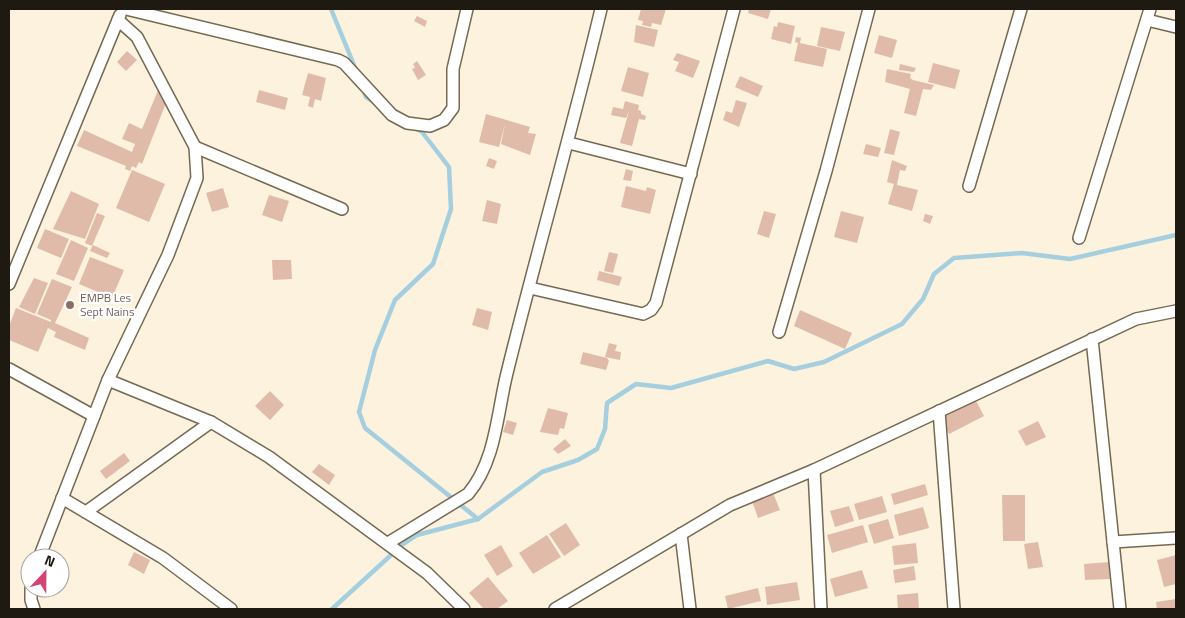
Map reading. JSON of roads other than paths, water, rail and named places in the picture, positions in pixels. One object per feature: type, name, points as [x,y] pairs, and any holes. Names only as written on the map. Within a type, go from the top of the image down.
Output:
[{"type":"street","points":[[9,284],[124,9],[338,60],[344,63],[392,115],[407,123],[430,126],[444,120],[453,108],[453,69],[468,9]]},
{"type":"street","points":[[388,543],[468,494],[476,484],[494,442],[507,374],[569,143],[601,9]]},
{"type":"street","points":[[530,288],[643,314],[651,310],[656,303],[734,9]]},
{"type":"street","points":[[779,332],[826,171],[868,9]]},
{"type":"street","points":[[968,186],[1021,9]]},
{"type":"street","points":[[1079,238],[1148,14],[1176,27]]},
{"type":"street","points":[[43,548],[108,380],[168,255],[197,178],[195,147],[137,37],[118,20]]},
{"type":"street","points":[[569,143],[691,174]]},
{"type":"street","points":[[195,147],[342,209]]},
{"type":"street","points":[[555,609],[730,504],[814,470],[1136,319],[1176,311]]},
{"type":"street","points":[[1092,339],[1120,609]]},
{"type":"street","points":[[9,369],[94,416]]},
{"type":"street","points":[[108,380],[211,422],[269,457],[427,573],[464,609]]},
{"type":"street","points":[[938,412],[954,609]]},
{"type":"street","points":[[86,512],[211,422]]},
{"type":"street","points":[[814,470],[822,609]]},
{"type":"street","points":[[62,498],[163,558],[231,609]]},
{"type":"street","points":[[681,534],[690,609]]},
{"type":"street","points":[[1113,542],[1176,538]]},
{"type":"waterway","points":[[331,9],[356,70]]},
{"type":"waterway","points":[[363,89],[366,97],[375,103]]},
{"type":"waterway","points":[[414,127],[422,132],[449,167],[451,209],[433,264],[395,300],[375,350],[359,412],[365,428],[478,519]]},
{"type":"waterway","points":[[332,609],[402,545],[417,535],[478,519],[542,472],[578,460],[597,449],[605,429],[607,403],[636,384],[671,388],[768,361],[794,369],[824,362],[902,324],[923,299],[934,274],[954,258],[1022,253],[1070,259],[1176,235]]},
{"type":"place","name":"EMPB Les Sept Nains","points":[[70,305]]}]
